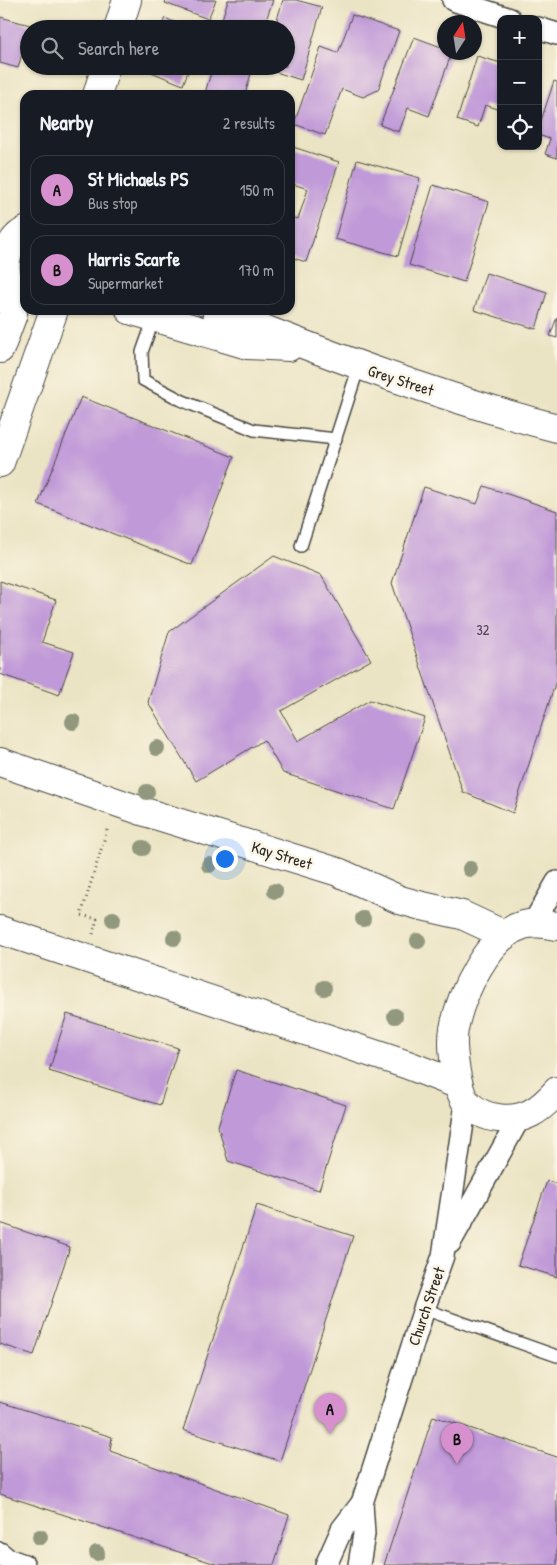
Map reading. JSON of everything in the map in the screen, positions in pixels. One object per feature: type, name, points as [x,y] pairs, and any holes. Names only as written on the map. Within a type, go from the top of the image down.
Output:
[{"type":"street","points":[[121,20],[127,0]]},
{"type":"street","points":[[453,0],[498,15]]},
{"type":"street","points":[[542,29],[557,34]]},
{"type":"street","points":[[99,90],[103,75]]},
{"type":"street","points":[[0,227],[20,229]]},
{"type":"street","points":[[0,349],[13,314],[11,283],[4,266],[6,254],[10,244],[20,235]]},
{"type":"street","points":[[0,463],[52,315]]},
{"type":"street","name":"Grey Street","points":[[145,315],[248,345],[310,348]]},
{"type":"street","name":"Grey Street","points":[[228,315],[359,366],[492,410],[557,428]]},
{"type":"street","name":"Grey Street","points":[[492,410],[557,439]]},
{"type":"street","name":"Kay Street","points":[[0,762],[144,812],[338,872],[418,906],[462,915],[505,935]]},
{"type":"street","points":[[463,1094],[456,1068],[453,1032],[457,1014],[477,968],[488,952],[505,935],[521,925],[546,924],[557,882]]},
{"type":"street","points":[[0,930],[408,1064],[463,1094],[476,1110],[490,1117],[510,1120],[537,1116]]},
{"type":"street","points":[[443,1256],[537,1116],[557,1091]]},
{"type":"street","name":"Church Street","points":[[326,1565],[342,1529],[362,1502],[443,1256],[463,1094]]},
{"type":"street","name":"Church Street","points":[[359,1565],[364,1534],[362,1502]]},
{"type":"lane","points":[[142,315],[144,380],[182,401],[254,430],[336,438]]},
{"type":"lane","points":[[301,546],[359,366]]},
{"type":"lane","points":[[424,1309],[557,1356]]},
{"type":"path","points":[[87,959],[97,919],[81,914],[116,802]]},
{"type":"building","points":[[166,0],[216,0],[208,19],[165,3]]},
{"type":"building","points":[[228,0],[273,0],[266,20],[222,19]]},
{"type":"building","points":[[283,0],[296,0],[322,7],[301,80],[285,75],[295,75],[295,20],[277,20]]},
{"type":"building","points":[[352,15],[399,31],[378,90],[363,97],[342,89],[325,135],[295,124],[321,47],[338,53]]},
{"type":"building","points":[[0,17],[20,22],[20,61],[18,68],[0,63]]},
{"type":"building","points":[[414,37],[437,45],[437,60],[449,60],[429,116],[408,108],[399,132],[380,125]]},
{"type":"building","points":[[482,57],[497,62],[497,109],[485,105],[478,127],[457,120],[476,60],[482,60]]},
{"type":"building","points":[[159,75],[187,75],[183,85]]},
{"type":"building","points":[[210,75],[251,75],[246,90],[206,90]]},
{"type":"building","points":[[554,81],[557,82],[557,158],[545,154],[550,139],[542,136],[542,118]]},
{"type":"building","points":[[295,148],[339,162],[306,262],[295,259],[295,218],[298,219],[308,189],[295,185]]},
{"type":"building","points":[[357,160],[420,178],[398,256],[335,239]]},
{"type":"building","points":[[433,185],[489,202],[464,282],[409,265]]},
{"type":"building","points":[[486,273],[547,292],[536,329],[474,310]]},
{"type":"building","points":[[557,317],[557,338],[550,336]]},
{"type":"building","points":[[81,397],[234,457],[192,565],[38,504]]},
{"type":"building","points":[[484,486],[557,511],[557,678],[513,813],[463,792],[392,583],[424,487],[477,504]]},
{"type":"building","points":[[274,556],[321,575],[371,660],[281,711],[298,741],[370,700],[425,718],[394,809],[283,773],[264,740],[196,781],[148,702],[169,632]]},
{"type":"building","points":[[0,581],[56,600],[42,642],[74,652],[59,695],[0,674]]},
{"type":"building","points":[[67,1014],[178,1048],[160,1105],[49,1071]]},
{"type":"building","points":[[236,1070],[346,1105],[319,1190],[228,1161],[218,1126]]},
{"type":"building","points":[[547,1181],[557,1184],[557,1277],[518,1265]]},
{"type":"building","points":[[257,1205],[353,1236],[280,1461],[183,1430]]},
{"type":"building","points":[[0,1223],[70,1247],[34,1355],[0,1344]]},
{"type":"building","points":[[0,1402],[112,1437],[110,1451],[289,1515],[274,1565],[219,1565],[0,1494]]},
{"type":"building","points":[[433,1416],[557,1457],[557,1565],[384,1565]]},
{"type":"place","name":"St Michaels PS","points":[[330,1434]]},
{"type":"place","name":"Harris Scarfe","points":[[457,1464]]}]
